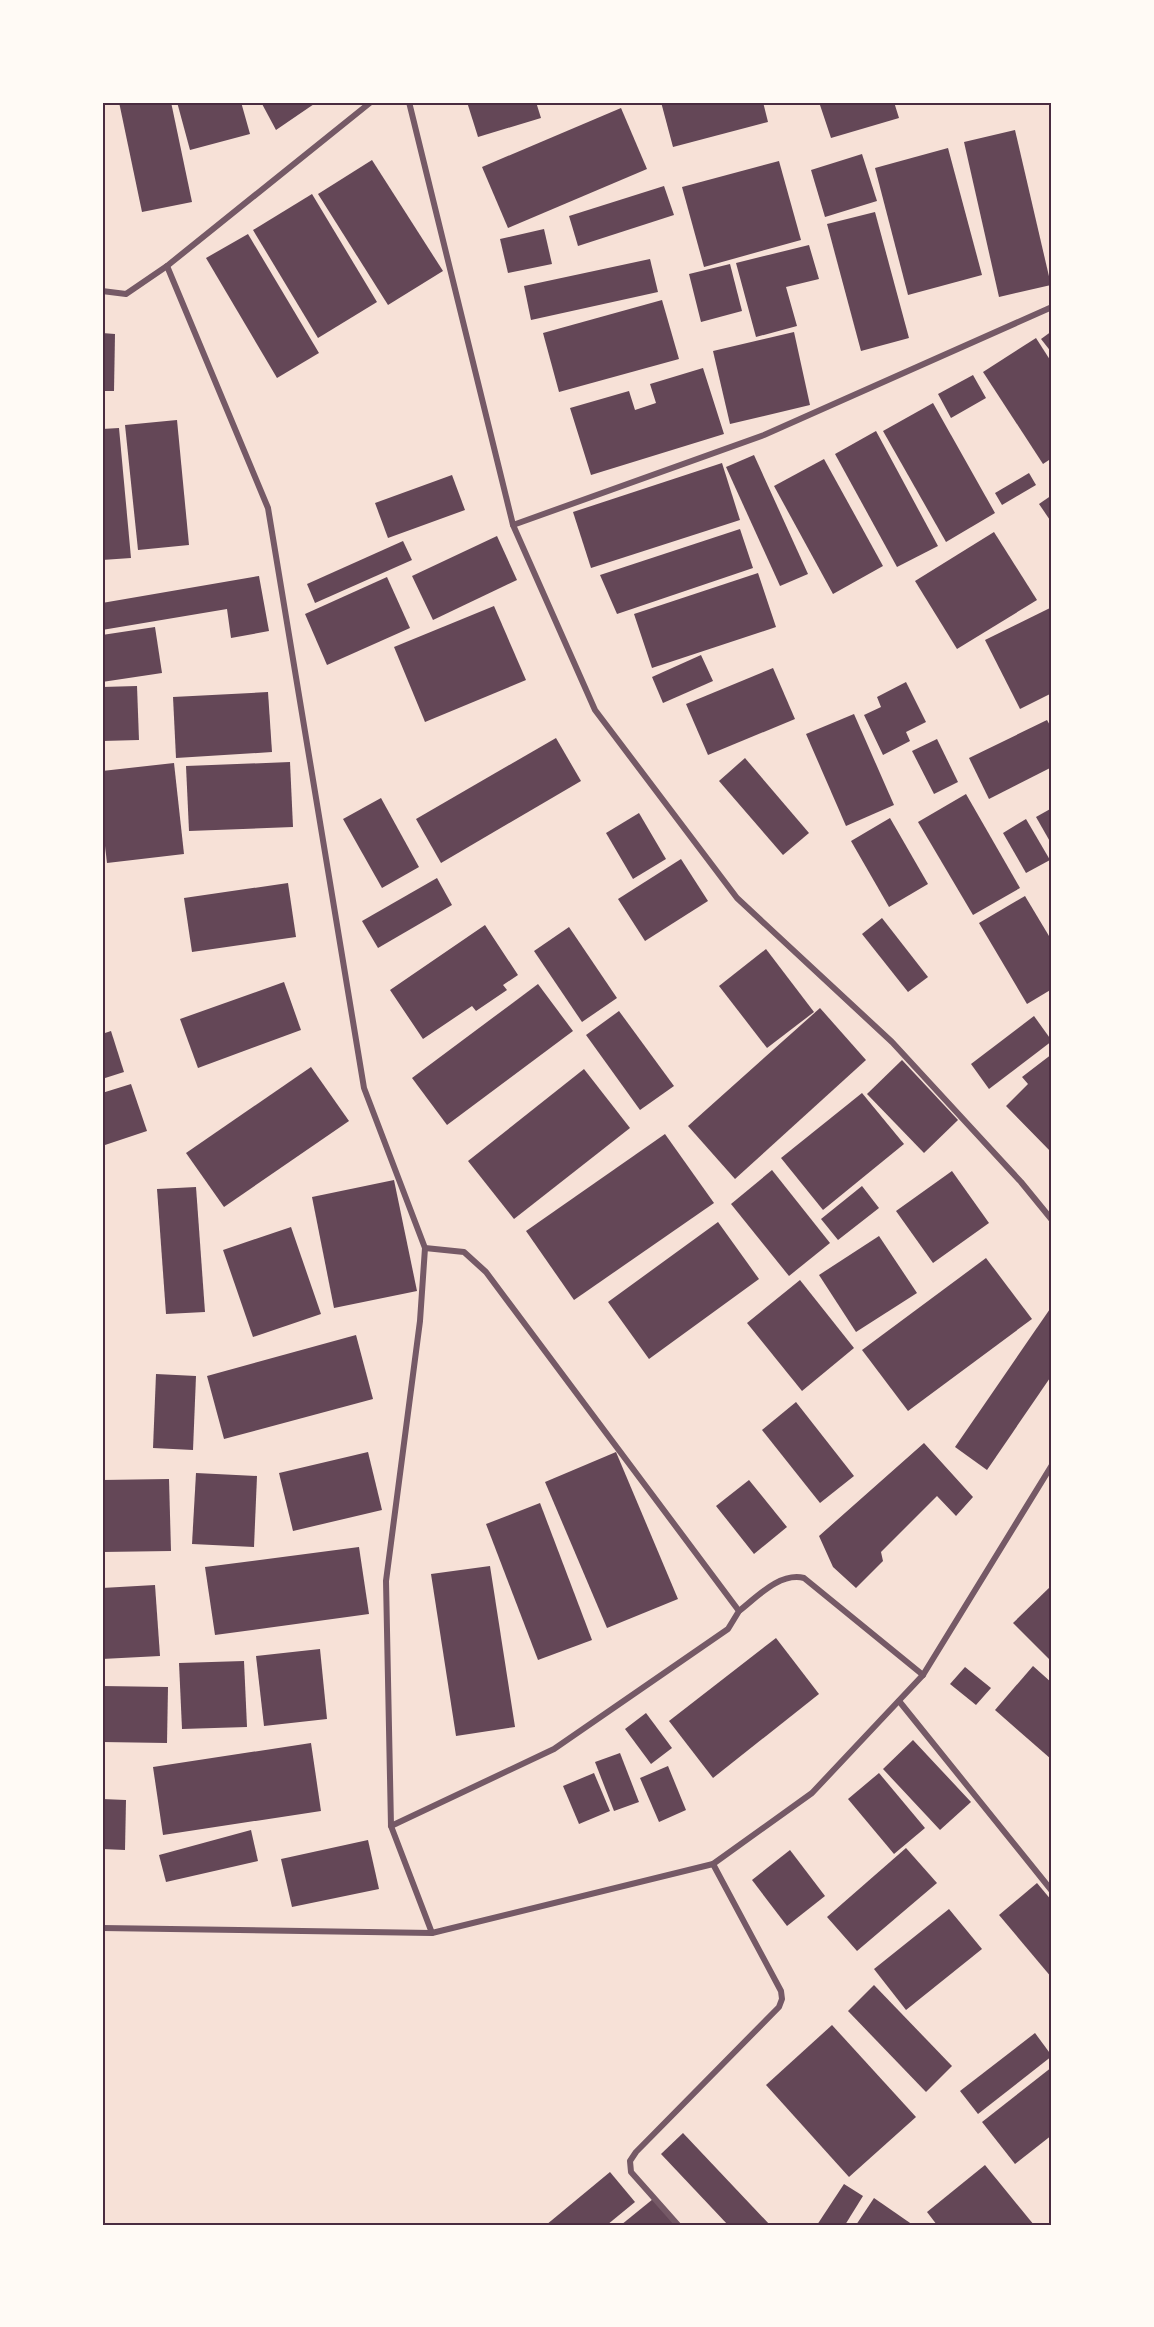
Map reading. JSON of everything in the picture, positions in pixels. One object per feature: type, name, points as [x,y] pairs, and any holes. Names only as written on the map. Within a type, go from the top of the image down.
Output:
[{"type":"street","points":[[102,291],[126,294],[167,266],[371,102]]},
{"type":"street","points":[[410,102],[513,525],[595,710],[736,898],[892,1042],[1021,1182],[1052,1220]]},
{"type":"street","points":[[167,266],[268,508],[364,1088],[425,1248],[420,1321],[386,1581],[391,1826],[432,1933]]},
{"type":"street","points":[[513,525],[764,435],[1052,307]]},
{"type":"street","points":[[425,1248],[464,1252],[486,1272],[739,1611]]},
{"type":"street","points":[[102,1928],[432,1933],[713,1864],[812,1793],[923,1675],[1052,1465]]},
{"type":"street","points":[[391,1826],[554,1749],[728,1629],[739,1611],[780,1580],[792,1575],[804,1578],[923,1675]]},
{"type":"street","points":[[899,1701],[1052,1891]]},
{"type":"street","points":[[678,2225],[631,2172],[630,2161],[636,2152],[779,2007],[782,1999],[781,1991],[713,1864]]},
{"type":"building","points":[[119,102],[171,102],[192,202],[142,212]]},
{"type":"building","points":[[177,102],[241,102],[250,134],[190,150]]},
{"type":"building","points":[[261,102],[317,102],[276,130]]},
{"type":"building","points":[[467,102],[536,102],[541,118],[478,137]]},
{"type":"building","points":[[661,102],[763,102],[768,122],[673,147]]},
{"type":"building","points":[[819,102],[894,102],[899,118],[831,138]]},
{"type":"building","points":[[621,108],[647,169],[508,228],[482,167]]},
{"type":"building","points":[[1015,130],[1051,285],[999,297],[964,142]]},
{"type":"building","points":[[948,148],[982,275],[908,295],[875,168]]},
{"type":"building","points":[[862,154],[877,201],[825,217],[811,170]]},
{"type":"building","points":[[372,160],[443,271],[388,305],[318,194]]},
{"type":"building","points":[[779,161],[801,240],[704,267],[682,187]]},
{"type":"building","points":[[664,186],[674,215],[578,246],[569,216]]},
{"type":"building","points":[[312,194],[377,302],[318,338],[253,230]]},
{"type":"building","points":[[875,212],[909,338],[861,351],[827,224]]},
{"type":"building","points":[[544,229],[552,264],[508,273],[500,239]]},
{"type":"building","points":[[248,234],[319,353],[277,378],[206,258]]},
{"type":"building","points":[[809,245],[819,279],[786,287],[797,326],[756,337],[736,263]]},
{"type":"building","points":[[650,259],[658,292],[531,320],[524,286]]},
{"type":"building","points":[[730,264],[742,311],[701,322],[689,274]]},
{"type":"building","points":[[662,300],[679,359],[559,392],[543,333]]},
{"type":"building","points":[[1052,331],[1052,353],[1041,339]]},
{"type":"building","points":[[794,332],[810,405],[730,424],[713,351]]},
{"type":"building","points":[[102,333],[115,334],[114,391],[102,391]]},
{"type":"building","points":[[1036,338],[1052,363],[1052,458],[1043,464],[983,372]]},
{"type":"building","points":[[703,368],[724,434],[591,475],[570,408],[629,391],[635,410],[656,403],[650,384]]},
{"type":"building","points":[[973,375],[986,398],[951,418],[938,394]]},
{"type":"building","points":[[933,403],[995,513],[946,542],[883,431]]},
{"type":"building","points":[[177,420],[189,545],[138,550],[125,425]]},
{"type":"building","points":[[119,428],[131,558],[102,560],[102,429]]},
{"type":"building","points":[[876,431],[938,546],[897,567],[835,454]]},
{"type":"building","points":[[754,455],[808,574],[780,586],[726,467]]},
{"type":"building","points":[[824,459],[883,566],[833,594],[774,486]]},
{"type":"building","points":[[722,463],[740,520],[591,568],[573,512]]},
{"type":"building","points":[[1029,473],[1036,485],[1002,505],[995,493]]},
{"type":"building","points":[[452,475],[465,510],[388,538],[375,503]]},
{"type":"building","points":[[1052,495],[1052,523],[1039,504]]},
{"type":"building","points":[[740,529],[753,568],[617,614],[600,575]]},
{"type":"building","points":[[994,532],[1037,600],[957,649],[915,581]]},
{"type":"building","points":[[497,536],[517,580],[433,620],[412,576]]},
{"type":"building","points":[[403,541],[412,560],[315,603],[307,584]]},
{"type":"building","points":[[758,573],[776,627],[652,668],[634,614]]},
{"type":"building","points":[[259,576],[269,631],[231,638],[227,609],[102,630],[102,603]]},
{"type":"building","points":[[387,577],[410,628],[327,665],[305,614]]},
{"type":"building","points":[[494,606],[526,680],[425,722],[394,647]]},
{"type":"building","points":[[1052,607],[1052,693],[1020,709],[985,640]]},
{"type":"building","points":[[155,627],[162,673],[102,682],[102,635]]},
{"type":"building","points":[[701,655],[713,681],[663,703],[652,677]]},
{"type":"building","points":[[773,668],[795,719],[708,755],[686,704]]},
{"type":"building","points":[[906,682],[926,722],[906,732],[910,741],[883,755],[864,715],[881,707],[877,697]]},
{"type":"building","points":[[137,686],[139,740],[102,741],[102,687]]},
{"type":"building","points":[[268,692],[272,752],[176,758],[173,697]]},
{"type":"building","points":[[854,714],[894,805],[846,826],[806,734]]},
{"type":"building","points":[[1047,720],[1052,729],[1052,767],[989,799],[969,758]]},
{"type":"building","points":[[556,738],[581,781],[441,863],[416,819]]},
{"type":"building","points":[[937,739],[958,782],[934,794],[912,751]]},
{"type":"building","points":[[745,758],[809,833],[783,855],[719,781]]},
{"type":"building","points":[[290,762],[293,827],[189,831],[186,766]]},
{"type":"building","points":[[174,763],[184,854],[107,863],[102,821],[102,771]]},
{"type":"building","points":[[966,794],[1020,888],[973,915],[918,822]]},
{"type":"building","points":[[381,798],[419,867],[382,888],[343,819]]},
{"type":"building","points":[[1052,808],[1052,845],[1036,817]]},
{"type":"building","points":[[639,813],[666,859],[633,879],[606,833]]},
{"type":"building","points":[[890,818],[928,884],[889,907],[851,841]]},
{"type":"building","points":[[1026,819],[1050,860],[1026,873],[1003,833]]},
{"type":"building","points":[[681,859],[708,901],[645,941],[618,899]]},
{"type":"building","points":[[437,878],[452,905],[378,948],[362,921]]},
{"type":"building","points":[[288,883],[296,937],[192,952],[184,898]]},
{"type":"building","points":[[1025,896],[1052,941],[1052,989],[1027,1004],[979,923]]},
{"type":"building","points":[[882,918],[928,977],[908,992],[862,934]]},
{"type":"building","points":[[485,925],[518,975],[503,985],[507,990],[476,1011],[472,1006],[423,1039],[390,990]]},
{"type":"building","points":[[569,927],[617,998],[582,1022],[534,951]]},
{"type":"building","points":[[766,949],[814,1012],[767,1048],[719,986]]},
{"type":"building","points":[[284,982],[301,1030],[198,1068],[180,1019]]},
{"type":"building","points":[[538,984],[573,1031],[447,1125],[412,1078]]},
{"type":"building","points":[[820,1008],[866,1060],[735,1179],[688,1126]]},
{"type":"building","points":[[619,1011],[674,1086],[640,1110],[586,1035]]},
{"type":"building","points":[[1034,1016],[1052,1041],[989,1089],[971,1064]]},
{"type":"building","points":[[111,1031],[124,1072],[102,1079],[102,1034]]},
{"type":"building","points":[[1052,1054],[1052,1153],[1006,1106],[1028,1084],[1022,1077]]},
{"type":"building","points":[[902,1060],[958,1120],[924,1153],[867,1094]]},
{"type":"building","points":[[311,1067],[349,1121],[224,1207],[186,1153]]},
{"type":"building","points":[[584,1069],[630,1128],[514,1219],[468,1161]]},
{"type":"building","points":[[131,1084],[147,1131],[102,1146],[102,1093]]},
{"type":"building","points":[[862,1093],[904,1144],[823,1210],[781,1158]]},
{"type":"building","points":[[665,1134],[714,1203],[574,1300],[526,1231]]},
{"type":"building","points":[[772,1170],[830,1243],[789,1276],[731,1204]]},
{"type":"building","points":[[952,1171],[989,1223],[933,1263],[896,1211]]},
{"type":"building","points":[[394,1180],[417,1291],[334,1308],[312,1197]]},
{"type":"building","points":[[862,1186],[879,1208],[838,1240],[821,1219]]},
{"type":"building","points":[[196,1187],[205,1312],[166,1314],[157,1189]]},
{"type":"building","points":[[718,1222],[759,1279],[649,1359],[608,1302]]},
{"type":"building","points":[[291,1227],[321,1314],[253,1337],[223,1250]]},
{"type":"building","points":[[879,1236],[917,1293],[856,1332],[819,1275]]},
{"type":"building","points":[[986,1258],[1032,1319],[908,1411],[862,1350]]},
{"type":"building","points":[[800,1280],[854,1348],[802,1391],[747,1323]]},
{"type":"building","points":[[1052,1306],[1052,1375],[987,1470],[955,1447]]},
{"type":"building","points":[[356,1335],[373,1399],[224,1439],[207,1376]]},
{"type":"building","points":[[156,1374],[196,1376],[193,1450],[153,1448]]},
{"type":"building","points":[[796,1402],[854,1476],[820,1503],[762,1430]]},
{"type":"building","points":[[924,1443],[973,1497],[956,1516],[937,1496],[881,1552],[883,1561],[856,1588],[833,1567],[819,1536]]},
{"type":"building","points":[[368,1452],[382,1510],[293,1531],[279,1473]]},
{"type":"building","points":[[616,1452],[678,1599],[607,1628],[545,1482]]},
{"type":"building","points":[[196,1473],[257,1476],[254,1547],[192,1544]]},
{"type":"building","points":[[169,1479],[171,1551],[102,1552],[102,1480]]},
{"type":"building","points":[[749,1480],[787,1527],[754,1554],[716,1506]]},
{"type":"building","points":[[540,1503],[592,1640],[538,1660],[486,1524]]},
{"type":"building","points":[[359,1547],[369,1614],[215,1635],[205,1567]]},
{"type":"building","points":[[490,1566],[515,1727],[456,1736],[431,1574]]},
{"type":"building","points":[[155,1585],[160,1656],[102,1659],[102,1588]]},
{"type":"building","points":[[1052,1585],[1052,1662],[1013,1623]]},
{"type":"building","points":[[776,1638],[819,1694],[713,1778],[669,1721]]},
{"type":"building","points":[[320,1649],[327,1719],[264,1726],[256,1656]]},
{"type":"building","points":[[244,1661],[247,1727],[182,1729],[179,1663]]},
{"type":"building","points":[[1033,1666],[1052,1683],[1051,1759],[995,1710]]},
{"type":"building","points":[[965,1667],[991,1688],[976,1705],[950,1684]]},
{"type":"building","points":[[102,1686],[168,1687],[167,1743],[102,1742]]},
{"type":"building","points":[[646,1713],[672,1748],[651,1764],[625,1729]]},
{"type":"building","points":[[913,1740],[971,1802],[940,1830],[883,1769]]},
{"type":"building","points":[[311,1743],[321,1811],[163,1835],[153,1767]]},
{"type":"building","points":[[620,1753],[639,1802],[614,1811],[595,1762]]},
{"type":"building","points":[[668,1766],[686,1810],[659,1822],[640,1778]]},
{"type":"building","points":[[594,1773],[610,1811],[579,1824],[563,1786]]},
{"type":"building","points":[[879,1773],[925,1828],[894,1854],[848,1799]]},
{"type":"building","points":[[102,1799],[126,1800],[125,1850],[102,1849]]},
{"type":"building","points":[[251,1830],[258,1861],[166,1882],[159,1855]]},
{"type":"building","points":[[368,1840],[379,1889],[292,1907],[281,1859]]},
{"type":"building","points":[[906,1848],[937,1883],[857,1951],[827,1917]]},
{"type":"building","points":[[790,1850],[825,1896],[787,1926],[752,1880]]},
{"type":"building","points":[[1037,1883],[1052,1901],[1052,1978],[999,1915]]},
{"type":"building","points":[[949,1909],[982,1949],[906,2010],[874,1969]]},
{"type":"building","points":[[874,1985],[952,2066],[926,2092],[848,2011]]},
{"type":"building","points":[[832,2025],[916,2117],[849,2177],[766,2085]]},
{"type":"building","points":[[1035,2033],[1052,2056],[978,2114],[960,2091]]},
{"type":"building","points":[[1052,2067],[1052,2135],[1015,2164],[982,2122]]},
{"type":"building","points":[[683,2133],[770,2225],[728,2225],[661,2154]]},
{"type":"building","points":[[985,2165],[1034,2225],[937,2225],[927,2212]]},
{"type":"building","points":[[610,2172],[635,2202],[607,2225],[546,2225]]},
{"type":"building","points":[[844,2184],[863,2196],[845,2225],[817,2225]]},
{"type":"building","points":[[874,2198],[913,2225],[856,2225]]},
{"type":"building","points":[[653,2199],[675,2225],[621,2225]]}]
